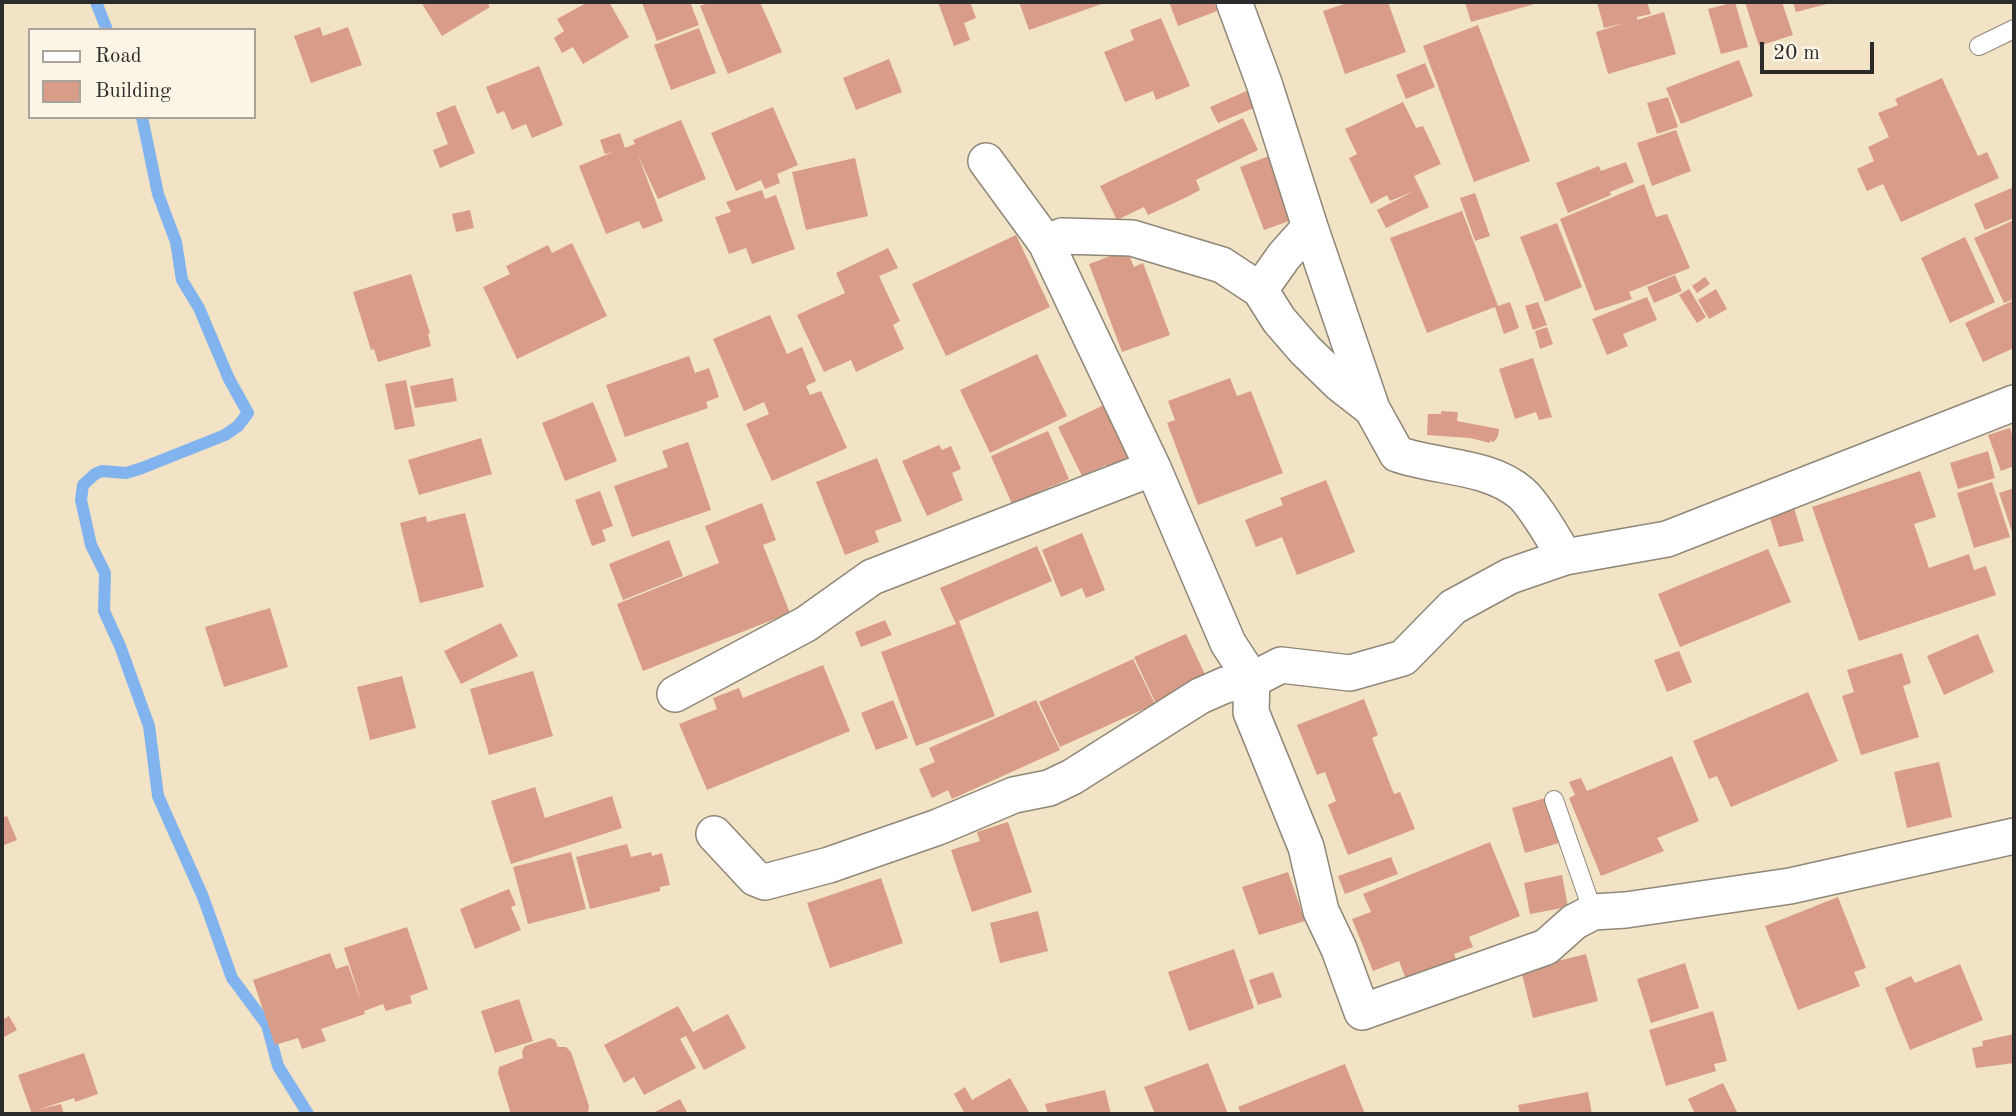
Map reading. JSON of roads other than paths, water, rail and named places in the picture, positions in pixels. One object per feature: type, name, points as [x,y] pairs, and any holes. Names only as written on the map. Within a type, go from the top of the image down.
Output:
[{"type":"street","points":[[1234,2],[1264,83],[1372,409],[1396,454],[1420,462],[1493,475],[1523,494],[1565,556]]},
{"type":"street","points":[[986,161],[1046,243],[1153,468],[1228,643],[1252,680],[1251,712],[1306,846],[1321,911],[1339,949],[1362,1012],[1546,947],[1574,922],[1593,912],[1626,910],[1790,886],[2014,836]]},
{"type":"street","points":[[1260,290],[1284,256],[1310,227]]},
{"type":"street","points":[[1046,243],[1062,236],[1132,238],[1222,265],[1260,290],[1279,320],[1306,350],[1340,384],[1372,409]]},
{"type":"street","points":[[714,834],[755,878],[765,882],[829,865],[938,827],[1014,794],[1049,788],[1072,777],[1200,696],[1226,685],[1252,680],[1281,665],[1350,673],[1404,658],[1453,607],[1510,576],[1565,556],[1667,539],[2014,403]]},
{"type":"street","points":[[675,694],[806,624],[872,577],[1153,468]]},
{"type":"lane","points":[[1979,47],[2014,29]]},
{"type":"lane","points":[[1554,800],[1593,912]]},
{"type":"waterway","points":[[96,2],[106,28]]},
{"type":"waterway","points":[[142,119],[158,194],[176,242],[182,280],[199,308],[229,379],[248,413],[238,426],[225,435],[126,473],[102,471],[95,474],[83,485],[81,500],[91,545],[105,573],[104,611],[120,646],[149,726],[158,796],[203,897],[232,978],[267,1025],[278,1066],[308,1114]]}]
